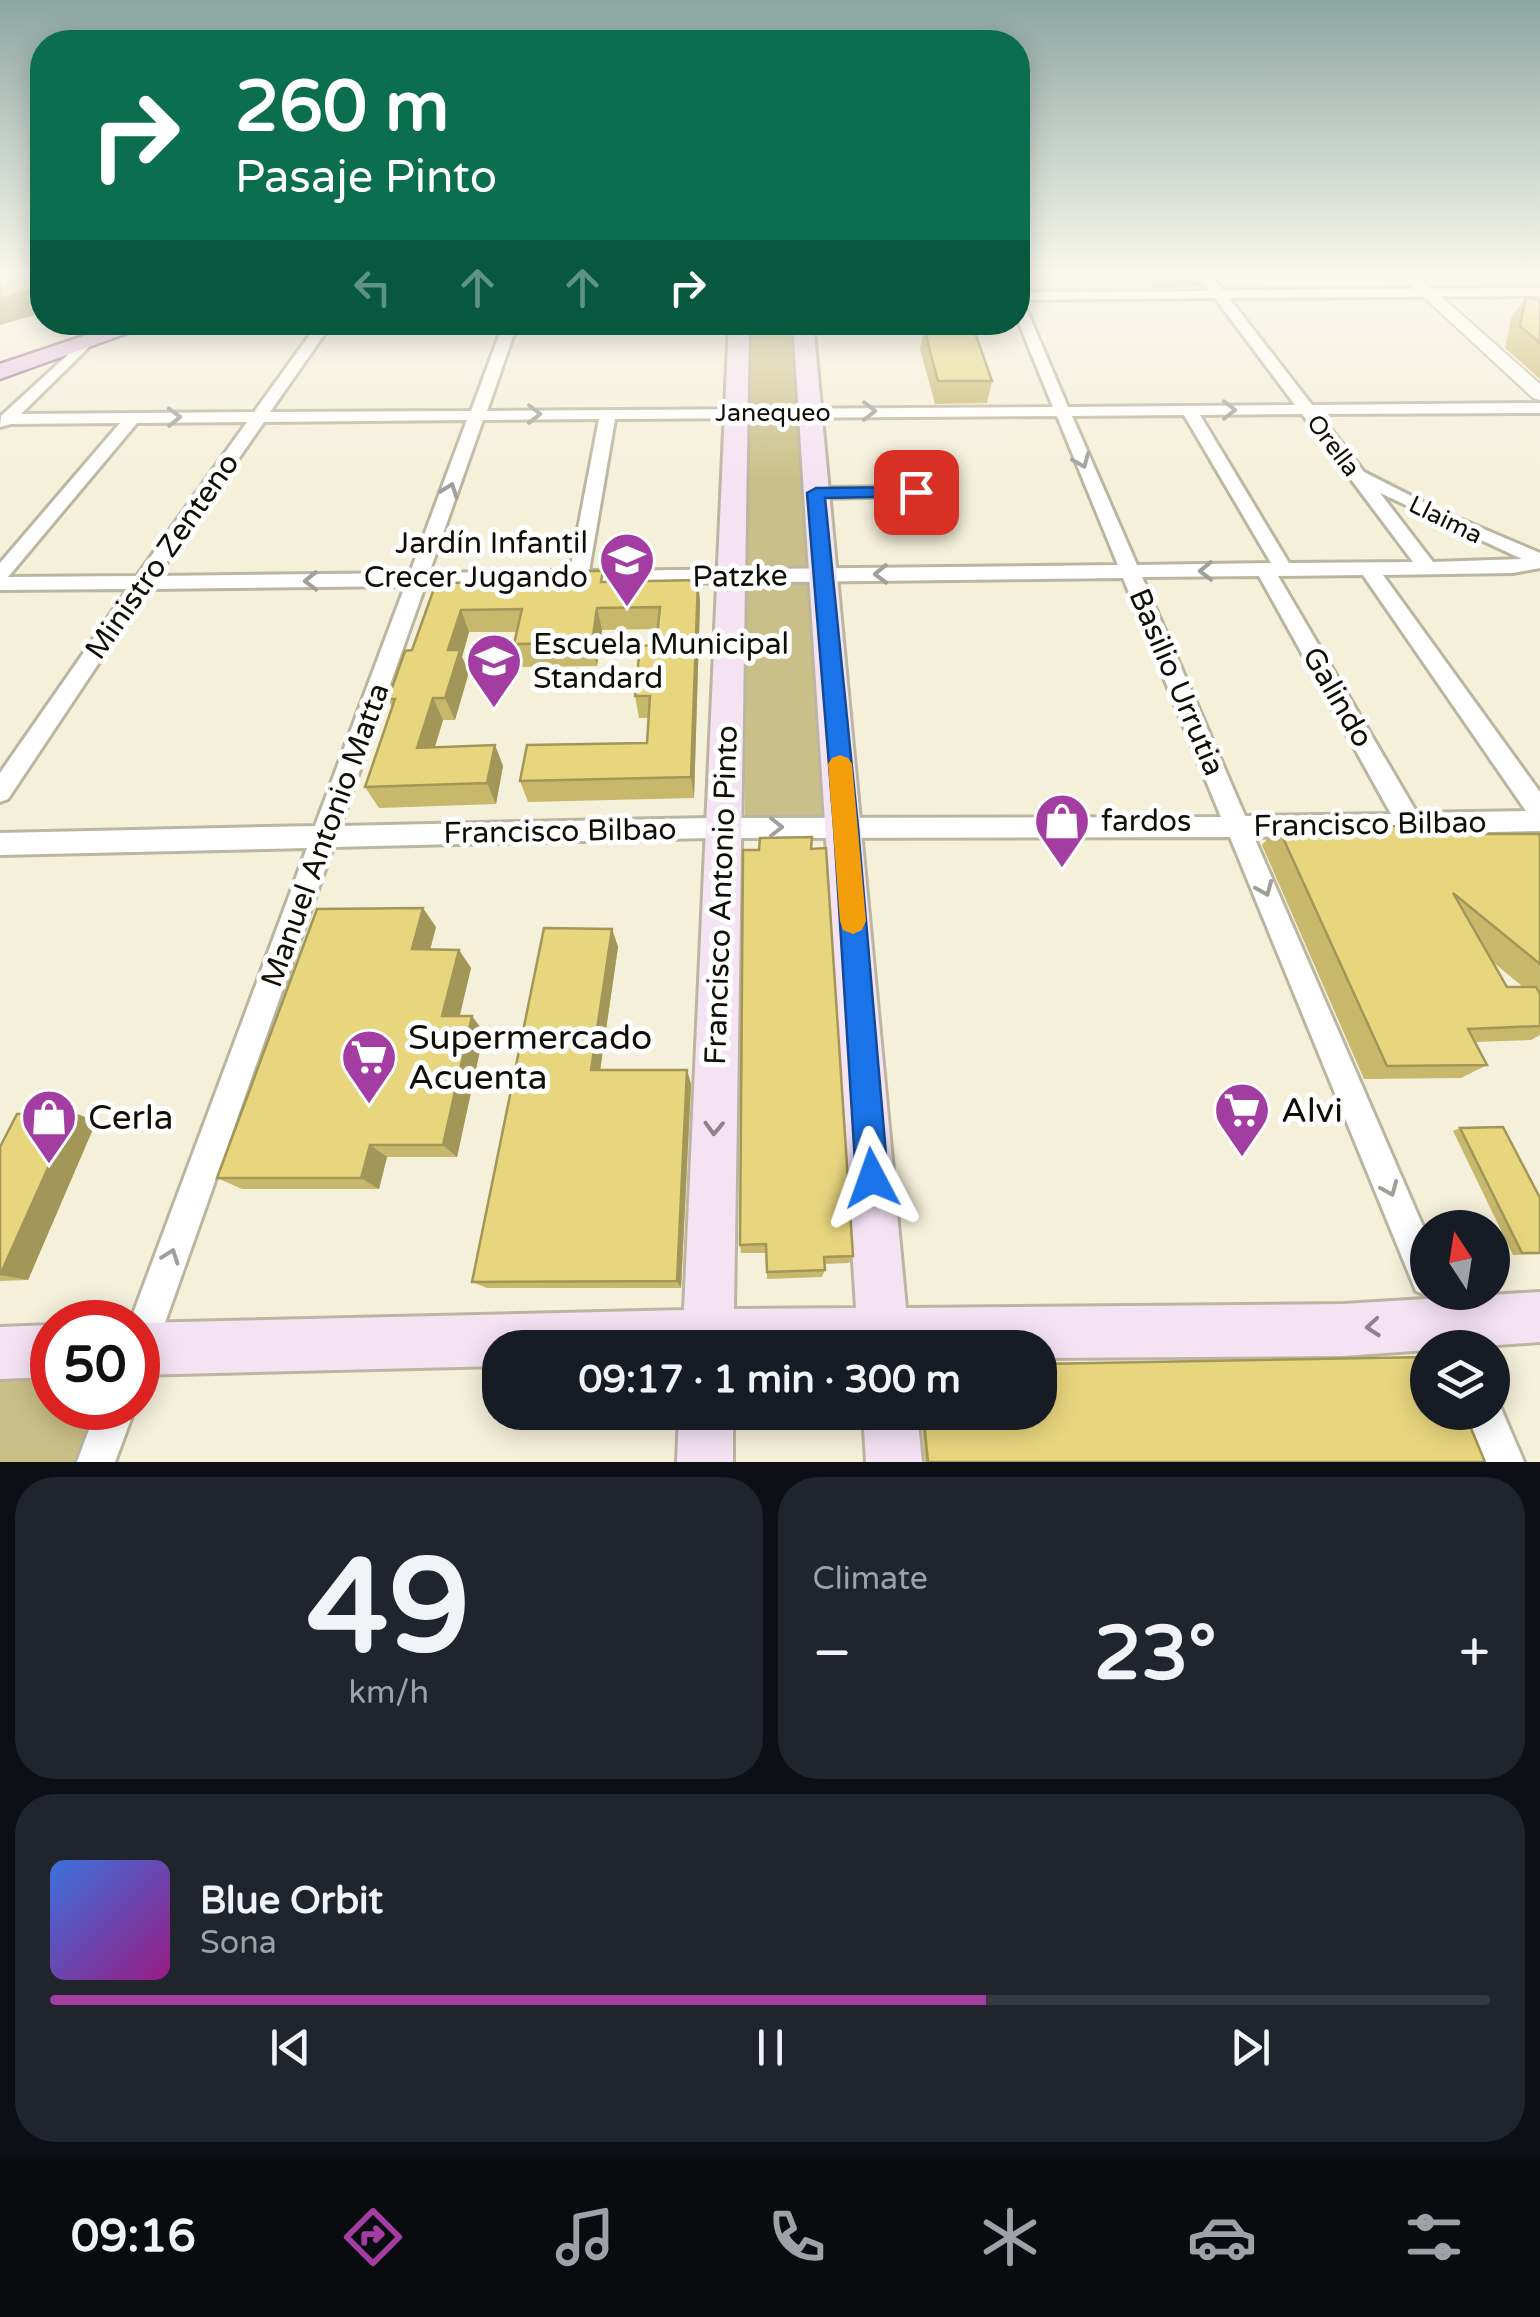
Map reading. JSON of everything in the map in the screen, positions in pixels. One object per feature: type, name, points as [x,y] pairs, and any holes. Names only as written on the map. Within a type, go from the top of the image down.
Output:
[{"type":"main road","points":[[0,360],[49,343]]},
{"type":"main road","name":"Francisco Antonio Pinto","points":[[708,1330],[738,343]]},
{"type":"main road","points":[[804,343],[883,1330]]},
{"type":"main road","points":[[0,372],[84,344]]},
{"type":"main road","points":[[1057,1337],[1343,1330],[1441,1310],[1540,1316]]},
{"type":"main road","points":[[160,1348],[482,1344]]},
{"type":"main road","points":[[0,1352],[30,1351]]},
{"type":"main road","points":[[705,1462],[706,1430]]},
{"type":"main road","points":[[891,1430],[894,1462]]},
{"type":"street","name":"Ministro Zenteno","points":[[0,792],[311,343]]},
{"type":"street","name":"Manuel Antonio Matta","points":[[156,1300],[503,343]]},
{"type":"street","name":"Basilio Urrutia","points":[[1033,343],[1410,1236]]},
{"type":"street","name":"Orella","points":[[1256,343],[1428,568]]},
{"type":"street","points":[[1484,343],[1540,394]]},
{"type":"street","points":[[3,422],[84,344]]},
{"type":"street","name":"Janequeo","points":[[3,422],[262,414],[1540,408]]},
{"type":"street","name":"Galindo","points":[[1188,410],[1410,824]]},
{"type":"street","points":[[578,578],[608,414]]},
{"type":"street","points":[[0,575],[133,418]]},
{"type":"street","name":"Llaima","points":[[1355,472],[1434,516],[1540,561]]},
{"type":"street","points":[[816,493],[916,492]]},
{"type":"street","name":"Patzke","points":[[0,584],[1513,567],[1540,561]]},
{"type":"street","points":[[1369,569],[1540,811]]},
{"type":"street","name":"Francisco Bilbao","points":[[0,844],[723,828],[1239,827],[1540,820]]},
{"type":"street","points":[[96,1462],[108,1430]]},
{"type":"street","points":[[1492,1430],[1506,1462]]},
{"type":"shaded area","points":[[746,343],[797,343],[832,822],[745,821]]},
{"type":"shaded area","points":[[30,1372],[30,1430],[89,1430],[75,1462],[0,1462],[0,1373]]},
{"type":"building","points":[[928,343],[979,343],[992,381],[938,381]]},
{"type":"building","points":[[532,571],[603,571],[601,582],[698,580],[691,777],[520,781],[527,745],[647,743],[650,696],[635,696],[640,646],[656,645],[660,607],[597,608],[592,643],[514,644],[522,609],[461,610],[448,650],[460,650],[445,698],[433,698],[417,748],[495,745],[487,783],[365,787],[395,699],[388,699],[405,651],[412,650],[436,583],[529,582]]},
{"type":"building","points":[[1414,826],[1420,834],[1540,834],[1540,964],[1453,893],[1507,987],[1536,987],[1540,994],[1540,1026],[1468,1029],[1487,1065],[1387,1066],[1278,827]]},
{"type":"building","points":[[812,837],[811,849],[826,848],[853,1256],[824,1257],[825,1270],[767,1272],[766,1244],[740,1245],[743,850],[759,850],[760,838]]},
{"type":"building","points":[[423,908],[412,949],[459,950],[442,1016],[472,1016],[443,1145],[370,1145],[361,1178],[217,1178],[317,909]]},
{"type":"building","points":[[544,928],[612,929],[591,1070],[687,1070],[677,1281],[472,1282]]},
{"type":"building","points":[[73,1112],[0,1275],[0,1147],[17,1114]]},
{"type":"building","points":[[1503,1127],[1540,1198],[1540,1253],[1522,1253],[1510,1229],[1510,1210],[1501,1210],[1460,1128]]},
{"type":"building","points":[[1410,1357],[1410,1430],[1472,1430],[1485,1462],[928,1462],[925,1430],[1057,1430],[1057,1364]]},
{"type":"slow traffic","points":[[840,764],[853,921]]},
{"type":"place","name":"Jardín Infantil Crecer Jugando","points":[[627,609]]},
{"type":"place","name":"Escuela Municipal Standard","points":[[494,710]]},
{"type":"place","name":"fardos","points":[[1062,870]]},
{"type":"place","name":"Supermercado Acuenta","points":[[369,1106]]},
{"type":"place","name":"Alvi","points":[[1242,1159]]},
{"type":"place","name":"Cerla","points":[[49,1166]]},
{"type":"route","points":[[872,1178],[816,493],[916,492]]}]
